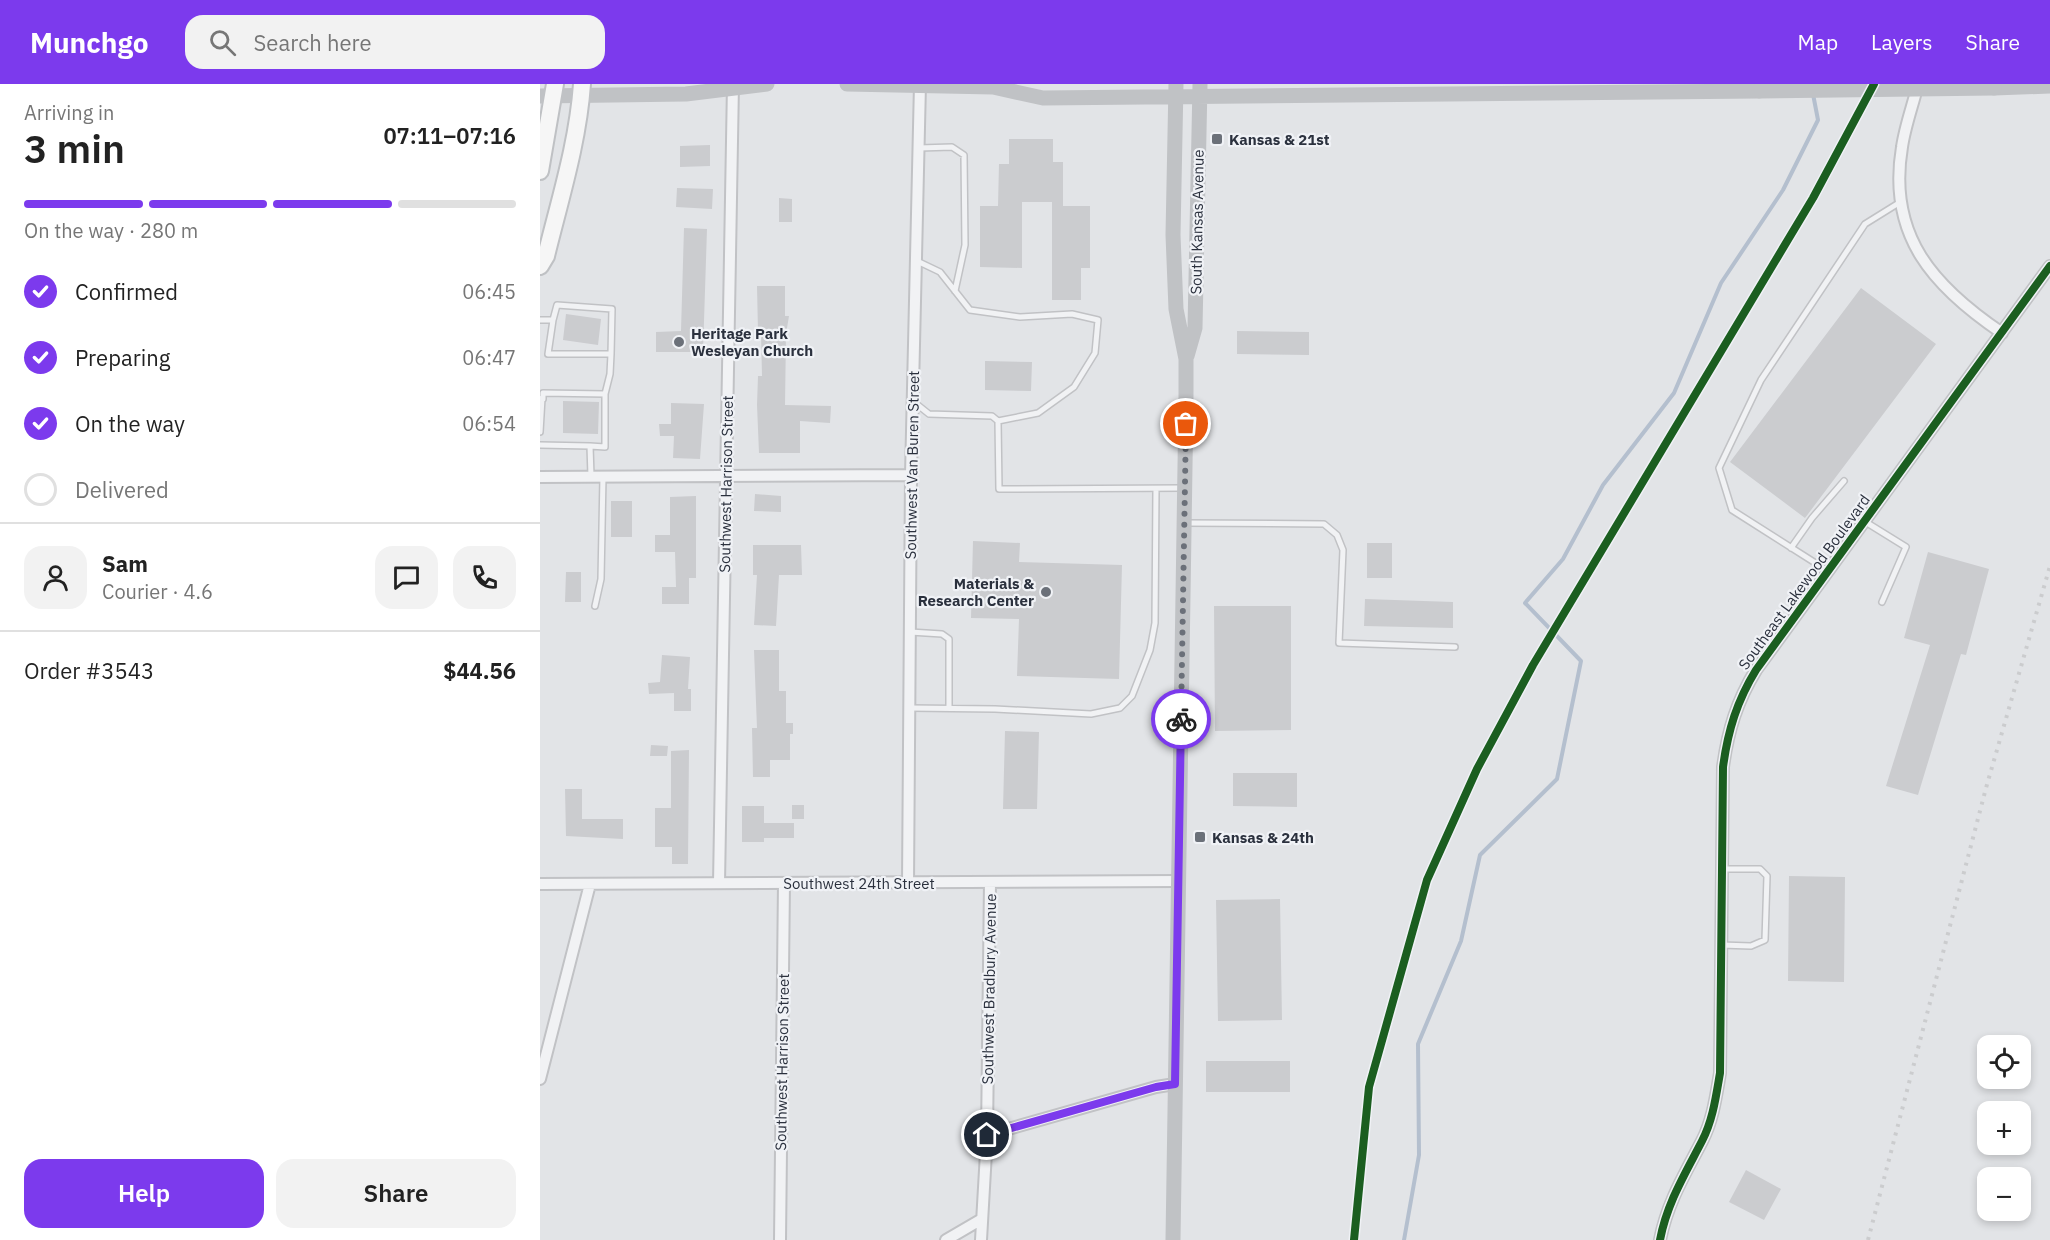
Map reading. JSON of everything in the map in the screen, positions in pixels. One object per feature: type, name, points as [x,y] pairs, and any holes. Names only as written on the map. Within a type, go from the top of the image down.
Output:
[{"type":"main road","points":[[540,171],[550,92],[582,90],[686,94],[767,84]]},
{"type":"main road","points":[[847,84],[998,85],[1043,98],[1176,91],[1759,91],[2050,86]]},
{"type":"main road","points":[[540,266],[546,256],[564,187],[582,90]]},
{"type":"main road","name":"South Kansas Avenue","points":[[1173,1240],[1186,359],[1175,298],[1176,91]]},
{"type":"main road","name":"South Kansas Avenue","points":[[1186,359],[1195,328],[1200,91]]},
{"type":"street","points":[[1918,84],[1901,149],[1902,201],[1918,250],[1931,272],[1958,302],[2002,333]]},
{"type":"street","name":"Southwest Van Buren Street","points":[[908,883],[911,475],[920,85]]},
{"type":"street","name":"Southwest Harrison Street","points":[[719,883],[733,87]]},
{"type":"street","name":"Southeast Lakewood Boulevard","points":[[1660,1240],[1671,1202],[1702,1142],[1716,1100],[1720,1073],[1723,767],[1730,725],[1741,697],[1756,670],[2050,266]]},
{"type":"street","points":[[540,477],[911,475]]},
{"type":"street","name":"Southwest 24th Street","points":[[540,884],[1179,881]]},
{"type":"street","name":"Southwest Bradbury Avenue","points":[[981,1240],[987,1135],[990,882]]},
{"type":"street","name":"Southwest Harrison Street","points":[[780,1240],[784,883]]},
{"type":"street","points":[[540,1079],[590,884]]},
{"type":"street","points":[[987,1135],[1156,1087],[1175,1084]]},
{"type":"street","points":[[946,1240],[982,1219]]},
{"type":"lane","points":[[918,148],[952,147],[964,155],[965,245],[955,291]]},
{"type":"lane","points":[[1828,571],[1732,510],[1719,468],[1761,380],[1865,224],[1902,201]]},
{"type":"lane","points":[[916,261],[940,272],[970,310],[1020,317],[1071,314],[1098,320],[1095,353],[1074,387],[1038,413],[998,421]]},
{"type":"lane","points":[[540,445],[605,447],[605,394],[610,374],[612,309],[557,305],[548,354],[610,354]]},
{"type":"lane","points":[[540,320],[553,320]]},
{"type":"lane","points":[[540,432],[543,393],[605,394]]},
{"type":"lane","points":[[913,401],[929,414],[992,416],[998,421],[999,489],[1185,488]]},
{"type":"lane","points":[[590,446],[591,476]]},
{"type":"lane","points":[[595,606],[601,579],[603,476]]},
{"type":"lane","points":[[1791,548],[1812,518],[1844,481]]},
{"type":"lane","points":[[910,708],[1091,714],[1120,708],[1132,696],[1150,650],[1155,623],[1156,489]]},
{"type":"lane","points":[[1864,521],[1906,547],[1882,602]]},
{"type":"lane","points":[[1184,523],[1324,524],[1337,535],[1343,550],[1340,643],[1455,647]]},
{"type":"lane","points":[[910,632],[942,634],[949,639],[949,708]]},
{"type":"lane","points":[[1721,945],[1751,946],[1766,940],[1767,876],[1760,869],[1722,869]]},
{"type":"building","points":[[1009,139],[1053,139],[1053,162],[1063,162],[1063,206],[1090,206],[1090,268],[1081,268],[1081,300],[1052,300],[1052,202],[1022,202],[1022,268],[980,267],[980,206],[998,206],[999,164],[1009,164]]},
{"type":"building","points":[[710,145],[710,166],[680,167],[680,146]]},
{"type":"building","points":[[677,188],[713,189],[712,209],[676,207]]},
{"type":"building","points":[[779,198],[792,199],[792,222],[779,222]]},
{"type":"building","points":[[684,228],[707,229],[703,352],[656,352],[656,332],[681,331]]},
{"type":"building","points":[[757,286],[785,286],[785,316],[789,316],[786,334],[785,405],[831,406],[830,423],[800,421],[800,453],[759,453],[758,376],[762,376]]},
{"type":"building","points":[[1861,288],[1936,344],[1805,518],[1730,462]]},
{"type":"building","points":[[566,314],[601,319],[598,345],[563,340]]},
{"type":"building","points":[[1237,331],[1309,332],[1309,355],[1237,354]]},
{"type":"building","points":[[985,361],[1032,362],[1031,391],[985,390]]},
{"type":"building","points":[[563,401],[599,402],[598,434],[563,433]]},
{"type":"building","points":[[671,403],[704,404],[700,459],[673,458],[674,436],[660,436],[659,424],[671,424]]},
{"type":"building","points":[[755,494],[781,496],[781,512],[754,511]]},
{"type":"building","points":[[696,496],[696,578],[689,578],[689,604],[662,604],[662,587],[676,587],[675,552],[655,552],[655,535],[670,535],[670,497]]},
{"type":"building","points":[[611,501],[632,501],[632,537],[611,537]]},
{"type":"building","name":"Materials & Research Center","points":[[973,541],[1020,543],[1019,562],[1122,565],[1119,679],[1017,676],[1019,619],[971,618]]},
{"type":"building","points":[[1367,543],[1392,543],[1392,578],[1367,578]]},
{"type":"building","points":[[753,545],[801,545],[802,575],[779,575],[776,626],[754,625],[757,575],[753,575]]},
{"type":"building","points":[[1928,552],[1989,569],[1966,655],[1961,654],[1918,795],[1886,786],[1930,645],[1904,638]]},
{"type":"building","points":[[566,572],[581,572],[581,602],[565,602]]},
{"type":"building","points":[[1365,599],[1453,602],[1453,628],[1364,626]]},
{"type":"building","points":[[1214,606],[1291,606],[1291,730],[1215,731]]},
{"type":"building","points":[[754,650],[779,650],[779,691],[786,691],[786,723],[793,723],[793,734],[790,734],[790,760],[770,760],[770,777],[753,777],[752,728],[757,728]]},
{"type":"building","points":[[662,655],[690,657],[688,689],[691,689],[691,711],[674,711],[674,693],[649,694],[648,683],[660,682]]},
{"type":"building","points":[[1005,731],[1039,732],[1037,809],[1003,809]]},
{"type":"building","points":[[651,745],[668,746],[667,756],[650,756]]},
{"type":"building","points":[[689,750],[688,864],[672,864],[672,847],[655,847],[655,808],[671,808],[671,751]]},
{"type":"building","points":[[1233,773],[1297,773],[1297,807],[1233,806]]},
{"type":"building","points":[[565,789],[582,789],[582,819],[623,819],[623,839],[566,836]]},
{"type":"building","points":[[792,805],[804,805],[804,819],[792,819]]},
{"type":"building","points":[[742,806],[764,806],[764,823],[794,823],[794,838],[764,838],[764,842],[742,842]]},
{"type":"building","points":[[1789,876],[1845,877],[1844,982],[1788,981]]},
{"type":"building","points":[[1280,899],[1282,1020],[1218,1021],[1216,900]]},
{"type":"building","points":[[1206,1061],[1290,1061],[1290,1092],[1206,1092]]},
{"type":"building","points":[[1746,1170],[1781,1189],[1764,1220],[1729,1202]]},
{"type":"waterway","points":[[1404,1240],[1419,1155],[1418,1044],[1461,941],[1480,855],[1557,779],[1581,661],[1525,603],[1563,559],[1603,485],[1674,393],[1721,283],[1783,190],[1818,120],[1813,94]]},
{"type":"railway","points":[[1868,1240],[1986,788],[2050,566]]},
{"type":"cycle path","points":[[1354,1240],[1369,1087],[1427,880],[1477,769],[1533,665],[1813,198],[1874,84]]},
{"type":"cycle path","points":[[1660,1240],[1672,1201],[1709,1125],[1720,1073],[1723,767],[1731,728],[1739,705],[1756,670],[2050,266]]},
{"type":"way so far","points":[[1181,719],[1186,424]]},
{"type":"place","name":"Kansas & 21st","points":[[1217,139]]},
{"type":"place","name":"Heritage Park Wesleyan Church","points":[[679,342]]},
{"type":"place","name":"Materials & Research Center","points":[[1046,592]]},
{"type":"place","name":"Kansas & 24th","points":[[1200,837]]},
{"type":"route","points":[[987,1135],[1156,1087],[1175,1084],[1181,719]]}]
